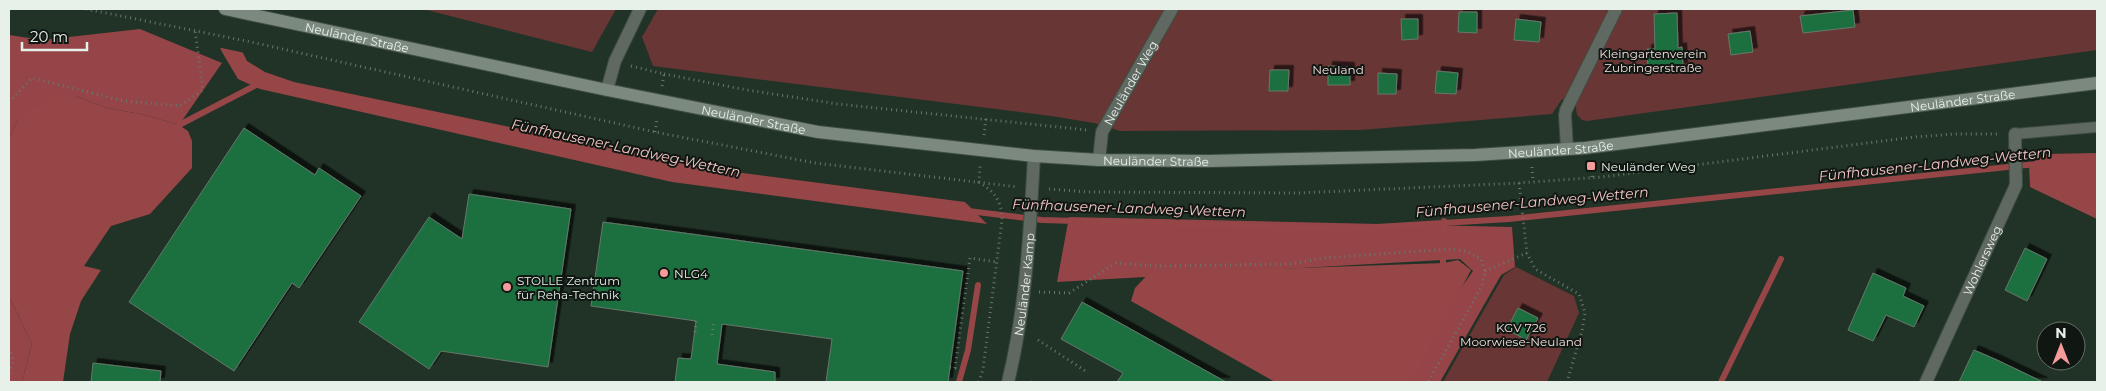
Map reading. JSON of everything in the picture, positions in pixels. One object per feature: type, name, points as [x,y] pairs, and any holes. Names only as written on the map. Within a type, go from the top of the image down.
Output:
[{"type":"main road","name":"Neuländer Straße","points":[[231,10],[607,90],[818,132],[1034,156],[1099,160],[1152,162],[1475,155],[1566,149],[2097,83]]},
{"type":"street","points":[[607,90],[615,61],[640,9]]},
{"type":"street","name":"Neuländer Weg","points":[[1099,160],[1102,132],[1172,9]]},
{"type":"street","points":[[1566,149],[1566,110],[1616,9]]},
{"type":"street","name":"Wohlersweg","points":[[1926,382],[2016,186],[2015,134]]},
{"type":"street","name":"Neuländer Kamp","points":[[1008,382],[1015,352],[1023,292],[1034,156]]},
{"type":"lane","points":[[2015,134],[2097,127]]},
{"type":"path","points":[[86,9],[251,42],[655,132],[815,162],[978,182]]},
{"type":"path","points":[[9,102],[32,78],[124,100],[180,106],[203,90],[195,30]]},
{"type":"path","points":[[628,65],[747,90],[838,104],[1102,132]]},
{"type":"path","points":[[662,88],[664,74]]},
{"type":"path","points":[[655,132],[657,119]]},
{"type":"path","points":[[1086,192],[1299,193],[1519,183],[1592,177],[1914,138],[1955,134],[2015,134]]},
{"type":"path","points":[[1591,166],[1592,177]]},
{"type":"path","points":[[1519,183],[1526,253],[1535,269],[1578,294],[1585,313],[1582,331],[1567,382]]},
{"type":"path","points":[[979,382],[983,369],[1000,245],[1002,213],[999,200]]},
{"type":"path","points":[[1023,292],[1069,293],[1116,263],[1157,266],[1292,264],[1323,258],[1450,248],[1466,251],[1481,259],[1485,271],[1482,286],[1428,382]]},
{"type":"path","points":[[1485,271],[1526,253]]},
{"type":"path","points":[[950,367],[955,368],[970,258],[997,262]]},
{"type":"path","points":[[695,332],[696,321]]},
{"type":"path","points":[[712,335],[714,323]]},
{"type":"path","points":[[1038,340],[1087,372]]},
{"type":"path","points":[[9,348],[13,360],[9,376]]},
{"type":"green space","points":[[423,9],[616,9],[592,52]]},
{"type":"green space","points":[[658,9],[2097,9],[2097,50],[1587,121],[1582,120],[1577,115],[1575,103],[1562,99],[1552,114],[1361,130],[1120,131],[1094,123],[1051,116],[653,66],[642,37]]},
{"type":"green space","name":"KGV 726 Moorwiese-Neuland","points":[[1516,267],[1574,296],[1579,313],[1547,382],[1443,382],[1504,275]]},
{"type":"shaded area","points":[[203,9],[221,9],[247,61],[265,72],[294,82],[712,169],[965,202],[987,224],[672,182],[260,89],[238,79],[222,52]]},
{"type":"shaded area","points":[[140,29],[222,63],[179,125],[141,114],[106,108],[75,96],[17,121],[9,139],[9,35],[42,40]]},
{"type":"shaded area","points":[[51,95],[75,96],[106,108],[141,114],[179,125],[188,131],[192,141],[192,168],[150,214],[111,226],[84,266],[101,270],[81,301],[70,334],[63,382],[22,382],[32,344],[9,296],[9,139],[17,121]]},
{"type":"shaded area","points":[[2097,153],[2097,219],[2030,187],[2029,165],[2045,154]]},
{"type":"shaded area","points":[[1069,217],[1512,227],[1515,267],[1501,275],[1440,382],[1395,382],[1473,271],[1460,259],[1057,282]]},
{"type":"shaded area","points":[[1458,260],[1471,270],[1412,382],[1275,382],[1131,301],[1135,288],[1149,273],[1444,263]]},
{"type":"shaded area","points":[[9,296],[32,344],[22,382],[9,382]]},
{"type":"pier","points":[[200,9],[224,9],[245,53],[217,47]]},
{"type":"building","points":[[1853,10],[1855,27],[1803,33],[1800,16]]},
{"type":"building","points":[[1459,12],[1477,12],[1477,33],[1458,32]]},
{"type":"building","points":[[1677,13],[1678,48],[1682,47],[1683,67],[1648,69],[1647,49],[1655,49],[1654,14]]},
{"type":"building","points":[[1401,19],[1418,19],[1418,39],[1402,40]]},
{"type":"building","points":[[1516,19],[1541,22],[1539,42],[1514,40]]},
{"type":"building","points":[[1750,31],[1753,52],[1731,55],[1728,34]]},
{"type":"building","points":[[1328,66],[1350,67],[1350,85],[1328,85]]},
{"type":"building","points":[[1270,70],[1289,70],[1288,91],[1269,91]]},
{"type":"building","points":[[1437,71],[1458,73],[1456,94],[1435,93]]},
{"type":"building","points":[[1378,73],[1397,74],[1396,94],[1378,94]]},
{"type":"building","points":[[244,128],[315,175],[319,168],[361,196],[299,288],[292,283],[234,371],[129,302]]},
{"type":"building","name":"STOLLE Zentrum für Reha-Technik","points":[[469,194],[571,209],[548,367],[441,351],[429,369],[359,322],[429,217],[462,239]]},
{"type":"building","points":[[603,222],[963,271],[948,382],[826,382],[832,339],[722,324],[717,364],[775,372],[775,382],[675,382],[678,358],[691,359],[696,321],[591,306]]},
{"type":"building","points":[[2025,248],[2047,259],[2027,301],[2005,290]]},
{"type":"building","points":[[1873,273],[1906,288],[1903,296],[1924,306],[1914,327],[1886,315],[1873,341],[1848,330]]},
{"type":"building","points":[[1082,302],[1226,382],[1117,382],[1123,373],[1061,339]]},
{"type":"building","points":[[1518,308],[1538,318],[1526,340],[1507,329]]},
{"type":"building","points":[[1974,350],[1997,360],[2043,382],[1959,382]]},
{"type":"building","points":[[93,363],[161,371],[160,382],[91,382]]},
{"type":"waterway","points":[[179,125],[260,83]]},
{"type":"waterway","name":"Fünfhausener-Landweg-Wettern","points":[[968,211],[1042,220],[1343,229],[1509,219],[2036,164]]},
{"type":"waterway","name":"Fünfhausener-Landweg-Wettern","points":[[1444,221],[1444,232]]},
{"type":"waterway","points":[[1443,259],[1443,270]]},
{"type":"waterway","points":[[1721,382],[1781,259]]},
{"type":"waterway","points":[[959,382],[968,350],[978,285]]},
{"type":"place","name":"Neuländer Weg","points":[[1591,166]]},
{"type":"place","name":"NLG4","points":[[664,273]]},
{"type":"place","name":"STOLLE Zentrum für Reha-Technik","points":[[507,287]]},
{"type":"park label","name":"Kleingartenverein Zubringerstraße","points":[[1653,60]]},
{"type":"park label","name":"Neuland","points":[[1338,69]]}]
